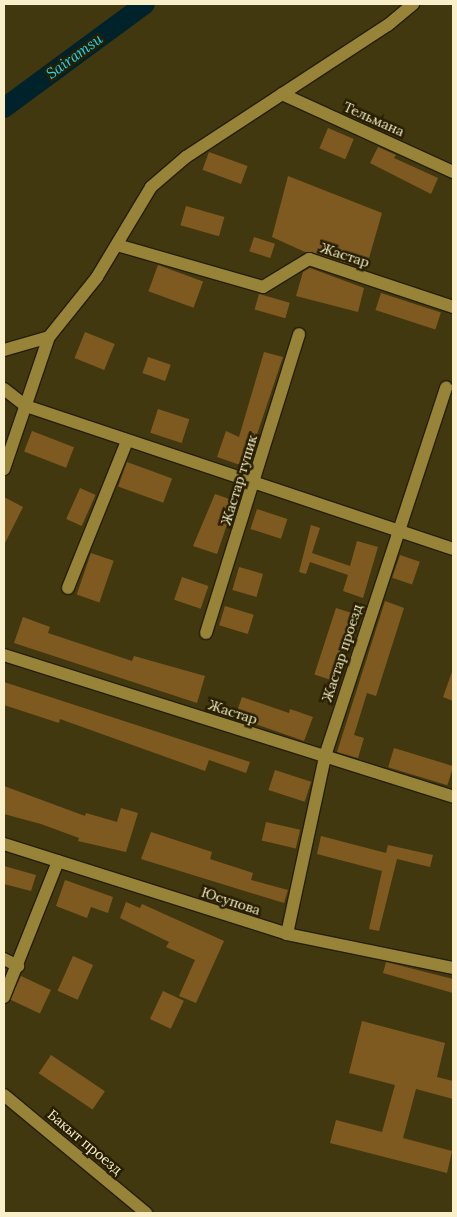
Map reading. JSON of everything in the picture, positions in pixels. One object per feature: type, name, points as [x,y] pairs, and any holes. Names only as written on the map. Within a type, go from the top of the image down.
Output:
[{"type":"street","points":[[4,469],[48,337],[97,277],[151,187],[186,157],[388,25],[413,4]]},
{"type":"street","name":"Тельмана","points":[[282,94],[453,172]]},
{"type":"street","name":"Жастар","points":[[116,245],[263,287],[309,259],[453,307]]},
{"type":"street","name":"Жастар тупик","points":[[206,633],[299,334]]},
{"type":"street","points":[[4,350],[48,337]]},
{"type":"street","name":"Жастар проезд","points":[[287,934],[324,756],[397,530],[446,387]]},
{"type":"street","points":[[4,389],[26,406],[453,549]]},
{"type":"street","points":[[68,588],[127,440]]},
{"type":"street","name":"Жастар","points":[[4,655],[453,797]]},
{"type":"street","name":"Юсупова","points":[[4,844],[287,934],[453,968]]},
{"type":"street","points":[[4,997],[18,966],[58,861]]},
{"type":"street","points":[[4,959],[18,966]]},
{"type":"street","name":"Бакыт проезд","points":[[4,1095],[146,1213]]},
{"type":"building","points":[[328,128],[354,139],[345,159],[319,148]]},
{"type":"building","points":[[378,147],[396,155],[394,158],[438,178],[431,194],[370,163]]},
{"type":"building","points":[[209,152],[248,166],[241,184],[203,170]]},
{"type":"building","points":[[288,176],[382,213],[369,258],[352,265],[305,252],[272,237]]},
{"type":"building","points":[[186,206],[224,217],[219,236],[180,225]]},
{"type":"building","points":[[254,237],[275,244],[270,258],[249,251]]},
{"type":"building","points":[[158,265],[203,281],[194,308],[148,291]]},
{"type":"building","points":[[310,268],[364,288],[358,312],[296,296],[303,272]]},
{"type":"building","points":[[381,293],[441,312],[435,330],[375,310]]},
{"type":"building","points":[[259,294],[290,303],[285,318],[255,309]]},
{"type":"building","points":[[85,332],[115,344],[104,370],[75,358]]},
{"type":"building","points":[[264,352],[283,357],[246,467],[217,457],[226,431],[239,437]]},
{"type":"building","points":[[148,357],[171,365],[165,381],[142,373]]},
{"type":"building","points":[[158,409],[189,419],[182,443],[150,433]]},
{"type":"building","points":[[32,431],[74,447],[66,468],[24,452]]},
{"type":"building","points":[[127,462],[172,478],[163,503],[118,486]]},
{"type":"building","points":[[80,488],[96,495],[82,526],[66,519]]},
{"type":"building","points":[[215,494],[235,501],[217,554],[193,546]]},
{"type":"building","points":[[4,497],[23,507],[4,545]]},
{"type":"building","points":[[257,509],[287,519],[281,539],[251,529]]},
{"type":"building","points":[[311,525],[320,528],[312,553],[350,566],[357,541],[378,547],[363,598],[343,591],[348,575],[310,562],[306,574],[299,572]]},
{"type":"building","points":[[91,553],[114,561],[99,602],[77,595]]},
{"type":"building","points":[[400,555],[420,562],[412,585],[392,578]]},
{"type":"building","points":[[239,567],[263,574],[256,597],[232,590]]},
{"type":"building","points":[[182,577],[208,586],[201,609],[174,600]]},
{"type":"building","points":[[385,601],[404,608],[376,696],[367,693],[354,735],[364,738],[358,758],[337,752]]},
{"type":"building","points":[[225,606],[254,615],[248,634],[219,625]]},
{"type":"building","points":[[336,608],[358,615],[336,682],[314,675]]},
{"type":"building","points":[[23,617],[50,627],[48,633],[132,661],[134,656],[205,676],[197,703],[14,643]]},
{"type":"building","points":[[453,672],[453,701],[443,697]]},
{"type":"building","points":[[4,682],[250,762],[246,773],[209,760],[205,771],[60,719],[59,723],[4,705]]},
{"type":"building","points":[[242,697],[289,713],[290,709],[313,717],[304,741],[235,717]]},
{"type":"building","points":[[394,748],[453,766],[447,785],[388,767]]},
{"type":"building","points":[[275,770],[311,782],[305,802],[269,790]]},
{"type":"building","points":[[4,786],[85,816],[86,813],[117,822],[121,808],[138,813],[126,852],[78,841],[79,838],[41,824],[4,814]]},
{"type":"building","points":[[266,822],[300,830],[296,848],[262,841]]},
{"type":"building","points":[[151,832],[212,852],[210,859],[253,873],[251,880],[288,890],[284,903],[141,859]]},
{"type":"building","points":[[321,836],[386,853],[388,845],[433,855],[430,867],[397,859],[379,931],[369,929],[382,871],[317,854]]},
{"type":"building","points":[[4,866],[36,875],[31,891],[4,884]]},
{"type":"building","points":[[65,880],[113,897],[108,913],[91,907],[87,918],[56,906]]},
{"type":"building","points":[[126,902],[140,908],[142,904],[224,941],[196,1003],[179,996],[195,960],[166,947],[169,942],[120,918]]},
{"type":"building","points":[[73,956],[93,965],[78,1000],[58,991]]},
{"type":"building","points":[[386,962],[453,979],[453,993],[383,973]]},
{"type":"building","points":[[21,976],[51,990],[40,1014],[10,1000]]},
{"type":"building","points":[[163,991],[184,1001],[171,1029],[150,1019]]},
{"type":"building","points":[[362,1021],[445,1043],[437,1077],[453,1081],[453,1099],[416,1089],[403,1138],[452,1151],[447,1173],[330,1143],[336,1120],[382,1132],[395,1085],[349,1073]]},
{"type":"building","points":[[51,1055],[105,1091],[93,1110],[39,1073]]},
{"type":"waterway","name":"Sairamsu","points":[[4,108],[145,4]]}]
